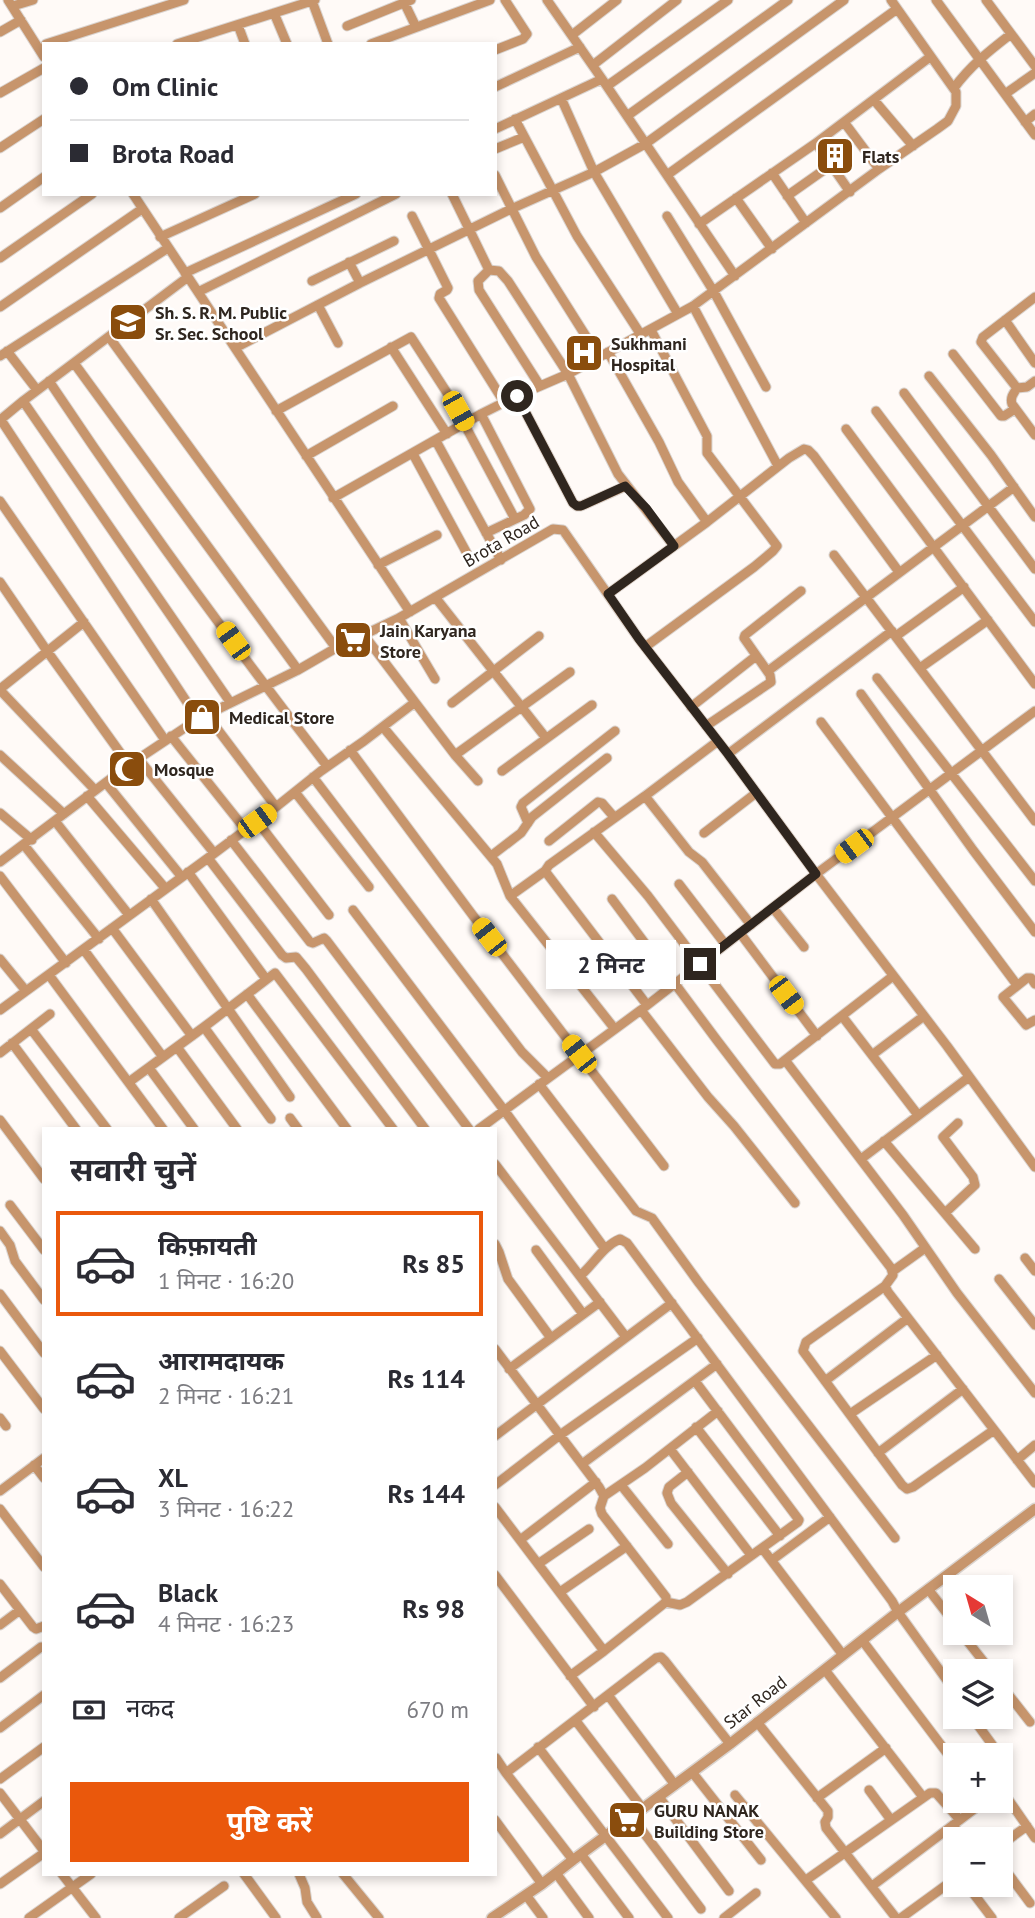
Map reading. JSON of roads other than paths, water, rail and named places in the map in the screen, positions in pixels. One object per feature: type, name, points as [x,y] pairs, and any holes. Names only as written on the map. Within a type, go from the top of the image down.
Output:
[{"type":"street","points":[[33,0],[10,3],[42,45]]},
{"type":"street","points":[[51,42],[184,0]]},
{"type":"street","points":[[183,42],[313,0],[327,42]]},
{"type":"street","points":[[497,49],[523,39],[527,34],[505,0]]},
{"type":"street","points":[[547,0],[734,276]]},
{"type":"street","points":[[572,35],[617,0]]},
{"type":"street","points":[[593,65],[677,0]]},
{"type":"street","points":[[497,128],[561,98],[604,82],[728,0]]},
{"type":"street","points":[[627,116],[788,0]]},
{"type":"street","points":[[235,348],[360,283],[511,209],[594,172],[646,144],[844,0]]},
{"type":"street","points":[[333,498],[481,414],[568,374],[693,306],[948,121],[957,106],[954,88],[891,0]]},
{"type":"street","points":[[936,0],[1035,135]]},
{"type":"street","points":[[986,0],[1035,66]]},
{"type":"street","points":[[347,26],[406,1],[416,27]]},
{"type":"street","points":[[376,42],[483,1]]},
{"type":"street","points":[[667,176],[897,9]]},
{"type":"street","points":[[274,13],[286,42]]},
{"type":"street","points":[[0,32],[21,20]]},
{"type":"street","points":[[237,25],[244,42]]},
{"type":"street","points":[[954,88],[979,58],[1011,34]]},
{"type":"street","points":[[497,86],[580,47]]},
{"type":"street","points":[[699,224],[816,143],[930,57]]},
{"type":"street","points":[[0,93],[42,69]]},
{"type":"street","points":[[1005,94],[1035,73]]},
{"type":"street","points":[[561,98],[594,172],[678,314]]},
{"type":"street","points":[[874,100],[913,146]]},
{"type":"street","points":[[1025,122],[1035,114]]},
{"type":"street","points":[[0,148],[42,120]]},
{"type":"street","points":[[515,120],[577,236],[641,335]]},
{"type":"street","points":[[844,122],[879,169]]},
{"type":"street","points":[[497,148],[524,137]]},
{"type":"street","points":[[816,143],[850,192]]},
{"type":"street","points":[[788,196],[831,165]]},
{"type":"street","points":[[772,173],[806,223]]},
{"type":"street","points":[[0,208],[42,178]]},
{"type":"street","points":[[497,179],[537,257],[604,355],[659,442],[678,482],[707,522]]},
{"type":"street","points":[[0,258],[89,196]]},
{"type":"street","points":[[136,196],[160,237],[410,612]]},
{"type":"street","points":[[160,237],[251,196]]},
{"type":"street","points":[[276,807],[202,717],[0,420],[187,275],[352,196]]},
{"type":"street","points":[[198,292],[392,196]]},
{"type":"street","points":[[453,196],[489,270]]},
{"type":"street","points":[[736,198],[772,249]]},
{"type":"street","points":[[0,307],[142,209]]},
{"type":"street","points":[[412,216],[448,288],[439,298],[504,402]]},
{"type":"street","points":[[667,216],[714,292],[766,387]]},
{"type":"street","points":[[313,281],[394,241]]},
{"type":"street","points":[[37,390],[4,353],[168,247]]},
{"type":"street","points":[[349,262],[360,283]]},
{"type":"street","points":[[489,270],[499,271],[508,281],[568,374],[625,486],[646,508],[674,546]]},
{"type":"street","points":[[489,270],[478,281],[479,290],[540,386]]},
{"type":"street","points":[[1017,388],[981,342],[1005,320],[1034,301]]},
{"type":"street","points":[[318,305],[338,343]]},
{"type":"street","points":[[693,306],[778,466]]},
{"type":"street","points":[[1005,320],[1035,363]]},
{"type":"street","points":[[645,647],[776,549],[776,544],[707,453],[707,436],[651,330]]},
{"type":"street","points":[[109,337],[336,648]]},
{"type":"street","points":[[276,411],[408,337],[412,338],[452,399],[515,519]]},
{"type":"street","points":[[391,347],[447,435]]},
{"type":"street","points":[[953,354],[1001,416],[1015,409]]},
{"type":"street","points":[[74,363],[298,670]]},
{"type":"street","points":[[929,376],[1035,517]]},
{"type":"street","points":[[49,381],[103,462],[265,686],[327,766]]},
{"type":"street","points":[[1017,388],[1027,387],[1035,381]]},
{"type":"street","points":[[1017,388],[1011,400],[1015,409],[1033,428]]},
{"type":"street","points":[[904,393],[1035,569]]},
{"type":"street","points":[[517,396],[573,503],[581,506],[625,486]]},
{"type":"street","points":[[23,401],[230,702]]},
{"type":"street","points":[[306,456],[393,407]]},
{"type":"street","points":[[876,411],[1035,622]]},
{"type":"street","points":[[481,414],[530,509],[524,515],[486,533]]},
{"type":"street","points":[[846,429],[1035,684]]},
{"type":"street","points":[[436,441],[501,560]]},
{"type":"street","points":[[608,594],[798,451],[808,450],[899,572]]},
{"type":"street","points":[[413,454],[470,559]]},
{"type":"street","points":[[768,671],[1014,487]]},
{"type":"street","points":[[0,501],[83,622],[168,738],[245,830]]},
{"type":"street","name":"Brota Road","points":[[0,862],[138,758],[202,717],[399,618],[558,528],[566,533],[645,647],[728,754],[1035,1167]]},
{"type":"street","points":[[378,565],[437,535]]},
{"type":"street","points":[[834,555],[1035,821]]},
{"type":"street","points":[[0,582],[129,765]]},
{"type":"street","points":[[728,754],[964,587]]},
{"type":"street","points":[[706,726],[769,684],[771,678],[768,671],[745,642],[744,636],[801,591]]},
{"type":"street","points":[[435,597],[546,738]]},
{"type":"street","points":[[399,618],[435,679]]},
{"type":"street","points":[[920,668],[988,620]]},
{"type":"street","points":[[83,622],[0,690],[91,793],[165,888]]},
{"type":"street","points":[[363,635],[478,781]]},
{"type":"street","points":[[452,703],[539,636]]},
{"type":"street","points":[[691,707],[756,656]]},
{"type":"street","points":[[455,755],[570,672]]},
{"type":"street","points":[[877,678],[1035,881]]},
{"type":"street","points":[[861,694],[1035,932]]},
{"type":"street","points":[[0,1010],[415,703]]},
{"type":"street","points":[[502,771],[592,705]]},
{"type":"street","points":[[482,1127],[676,984],[816,874],[1035,711]]},
{"type":"street","points":[[821,722],[1017,985]]},
{"type":"street","points":[[383,727],[491,856],[510,897],[614,1028]]},
{"type":"street","points":[[528,823],[521,807],[523,803],[615,731]]},
{"type":"street","points":[[510,897],[545,871],[549,864],[718,741]]},
{"type":"street","points":[[350,750],[664,1166]]},
{"type":"street","points":[[0,755],[64,814]]},
{"type":"street","points":[[138,758],[282,955],[286,958],[296,957],[306,969],[424,1127]]},
{"type":"street","points":[[491,856],[521,833],[532,817],[607,758]]},
{"type":"street","points":[[313,777],[522,1052],[547,1077]]},
{"type":"street","points":[[106,783],[184,874],[266,979]]},
{"type":"street","points":[[295,792],[369,887]]},
{"type":"street","points":[[704,833],[756,793]]},
{"type":"street","points":[[645,796],[689,852],[702,862],[751,925]]},
{"type":"street","points":[[549,841],[598,802],[614,817]]},
{"type":"street","points":[[0,813],[28,842],[99,939]]},
{"type":"street","points":[[55,821],[129,915]]},
{"type":"street","points":[[257,821],[329,915]]},
{"type":"street","points":[[594,832],[648,896],[775,1064],[780,1064],[893,976]]},
{"type":"street","points":[[232,840],[310,942],[324,938],[327,941],[467,1127]]},
{"type":"street","points":[[545,871],[700,1087],[795,1203]]},
{"type":"street","points":[[0,876],[66,963]]},
{"type":"street","points":[[678,884],[725,944]]},
{"type":"street","points":[[151,899],[290,1097]]},
{"type":"street","points":[[612,900],[893,1272]]},
{"type":"street","points":[[773,908],[804,947]]},
{"type":"street","points":[[353,909],[605,1249]]},
{"type":"street","points":[[113,928],[192,1036]]},
{"type":"street","points":[[740,933],[817,1036]]},
{"type":"street","points":[[84,950],[163,1057]]},
{"type":"street","points":[[0,959],[26,991]]},
{"type":"street","points":[[129,1082],[273,973],[277,974],[392,1127]]},
{"type":"street","points":[[49,975],[162,1127]]},
{"type":"street","points":[[1035,984],[1029,977],[1004,994],[1003,998],[1026,1025],[1035,1020]]},
{"type":"street","points":[[247,994],[346,1127]]},
{"type":"street","points":[[0,1053],[50,1014]]},
{"type":"street","points":[[842,1016],[918,1115]]},
{"type":"street","points":[[872,1055],[923,1016]]},
{"type":"street","points":[[204,1027],[271,1119]]},
{"type":"street","points":[[30,1029],[105,1127]]},
{"type":"street","points":[[12,1043],[75,1127]]},
{"type":"street","points":[[177,1047],[236,1127]]},
{"type":"street","points":[[785,1060],[1034,1391]]},
{"type":"street","points":[[149,1068],[193,1127]]},
{"type":"street","points":[[861,1159],[969,1077]]},
{"type":"street","points":[[539,1084],[636,1211],[652,1218],[895,1538]]},
{"type":"street","points":[[290,1118],[297,1127]]},
{"type":"street","points":[[0,1120],[42,1176]]},
{"type":"street","points":[[945,1213],[975,1185],[973,1177],[943,1137],[958,1124]]},
{"type":"street","points":[[884,1141],[975,1248]]},
{"type":"street","points":[[497,1167],[626,1337]]},
{"type":"street","points":[[10,1205],[42,1247]]},
{"type":"street","points":[[0,1231],[10,1245],[15,1261],[42,1297]]},
{"type":"street","points":[[580,1276],[617,1239],[624,1240],[892,1601],[943,1675]]},
{"type":"street","points":[[497,1248],[508,1279],[551,1338]]},
{"type":"street","points":[[925,1248],[893,1272],[885,1286],[806,1342],[803,1351],[907,1489],[994,1430]]},
{"type":"street","points":[[536,1250],[583,1314]]},
{"type":"street","points":[[1025,1258],[1035,1271]]},
{"type":"street","points":[[999,1279],[1035,1325]]},
{"type":"street","points":[[885,1286],[1035,1483]]},
{"type":"street","points":[[0,1294],[42,1350]]},
{"type":"street","points":[[509,1368],[600,1301]]},
{"type":"street","points":[[497,1435],[672,1303]]},
{"type":"street","points":[[825,1381],[908,1318]]},
{"type":"street","points":[[497,1483],[698,1338]]},
{"type":"street","points":[[0,1351],[42,1406]]},
{"type":"street","points":[[497,1352],[604,1496]]},
{"type":"street","points":[[850,1414],[937,1355]]},
{"type":"street","points":[[582,1464],[717,1364]]},
{"type":"street","points":[[666,1602],[680,1605],[795,1526],[799,1520],[695,1381]]},
{"type":"street","points":[[878,1452],[963,1390]]},
{"type":"street","points":[[666,1602],[666,1597],[600,1508],[604,1496],[718,1411]]},
{"type":"street","points":[[696,1427],[779,1536]]},
{"type":"street","points":[[1017,1460],[1035,1446]]},
{"type":"street","points":[[670,1449],[751,1555]]},
{"type":"street","points":[[0,1491],[42,1459]]},
{"type":"street","points":[[34,1465],[42,1475]]},
{"type":"street","points":[[688,1472],[669,1487],[667,1493],[671,1503],[727,1574]]},
{"type":"street","points":[[520,1540],[596,1482]]},
{"type":"street","points":[[621,1485],[668,1544]]},
{"type":"street","name":"Star Road","points":[[492,1918],[730,1744],[1035,1509]]},
{"type":"street","points":[[0,1510],[42,1564]]},
{"type":"street","points":[[497,1510],[604,1651]]},
{"type":"street","points":[[772,1560],[830,1517]]},
{"type":"street","points":[[538,1564],[589,1529]]},
{"type":"street","points":[[560,1592],[627,1546]]},
{"type":"street","points":[[762,1548],[843,1655]]},
{"type":"street","points":[[497,1578],[594,1707]]},
{"type":"street","points":[[0,1584],[33,1627],[42,1627]]},
{"type":"street","points":[[928,1589],[943,1608]]},
{"type":"street","points":[[570,1676],[666,1602]]},
{"type":"street","points":[[0,1625],[20,1610]]},
{"type":"street","points":[[862,1640],[943,1748]]},
{"type":"street","points":[[970,1645],[981,1659]]},
{"type":"street","points":[[0,1678],[41,1647]]},
{"type":"street","points":[[506,1773],[656,1658],[661,1657],[730,1744]]},
{"type":"street","points":[[825,1670],[923,1797]]},
{"type":"street","points":[[0,1728],[42,1696]]},
{"type":"street","points":[[608,1696],[675,1785]]},
{"type":"street","points":[[1013,1700],[1030,1722]]},
{"type":"street","points":[[576,1721],[643,1809]]},
{"type":"street","points":[[757,1723],[828,1811],[826,1828],[898,1918],[943,1887]]},
{"type":"street","points":[[538,1747],[668,1918]]},
{"type":"street","points":[[0,1779],[42,1748]]},
{"type":"street","points":[[817,1798],[886,1748]]},
{"type":"street","points":[[497,1760],[629,1918]]},
{"type":"street","points":[[692,1772],[761,1860]]},
{"type":"street","points":[[869,1790],[891,1820]]},
{"type":"street","points":[[0,1793],[42,1849]]},
{"type":"street","points":[[806,1880],[930,1793],[936,1793],[958,1827]]},
{"type":"street","points":[[735,1795],[836,1918]]},
{"type":"street","points":[[659,1797],[730,1891]]},
{"type":"street","points":[[0,1834],[42,1802]]},
{"type":"street","points":[[1013,1806],[1035,1838]]},
{"type":"street","points":[[872,1886],[969,1813]]},
{"type":"street","points":[[632,1817],[701,1909]]},
{"type":"street","points":[[497,1823],[542,1884]]},
{"type":"street","points":[[1013,1836],[1027,1826]]},
{"type":"street","points":[[0,1884],[42,1853]]},
{"type":"street","points":[[556,1873],[590,1918]]},
{"type":"street","points":[[64,1876],[95,1918]]},
{"type":"street","points":[[29,1918],[88,1876]]},
{"type":"street","points":[[245,1876],[276,1918]]},
{"type":"street","points":[[300,1876],[307,1902],[317,1918]]},
{"type":"street","points":[[345,1876],[379,1918]]},
{"type":"street","points":[[1013,1880],[1030,1903]]},
{"type":"street","points":[[179,1918],[225,1886]]},
{"type":"street","points":[[724,1918],[756,1893]]},
{"type":"street","points":[[526,1895],[543,1918]]},
{"type":"street","points":[[976,1897],[992,1918]]},
{"type":"place","name":"Flats","points":[[835,156]]},
{"type":"place","name":"Sh. S. R. M. Public Sr. Sec. School","points":[[128,322]]},
{"type":"place","name":"Sukhmani Hospital","points":[[584,353]]},
{"type":"place","name":"Jain Karyana Store","points":[[353,640]]},
{"type":"place","name":"Medical Store","points":[[202,717]]},
{"type":"place","name":"Mosque","points":[[127,769]]},
{"type":"place","name":"GURU NANAK Building Store","points":[[627,1820]]}]
